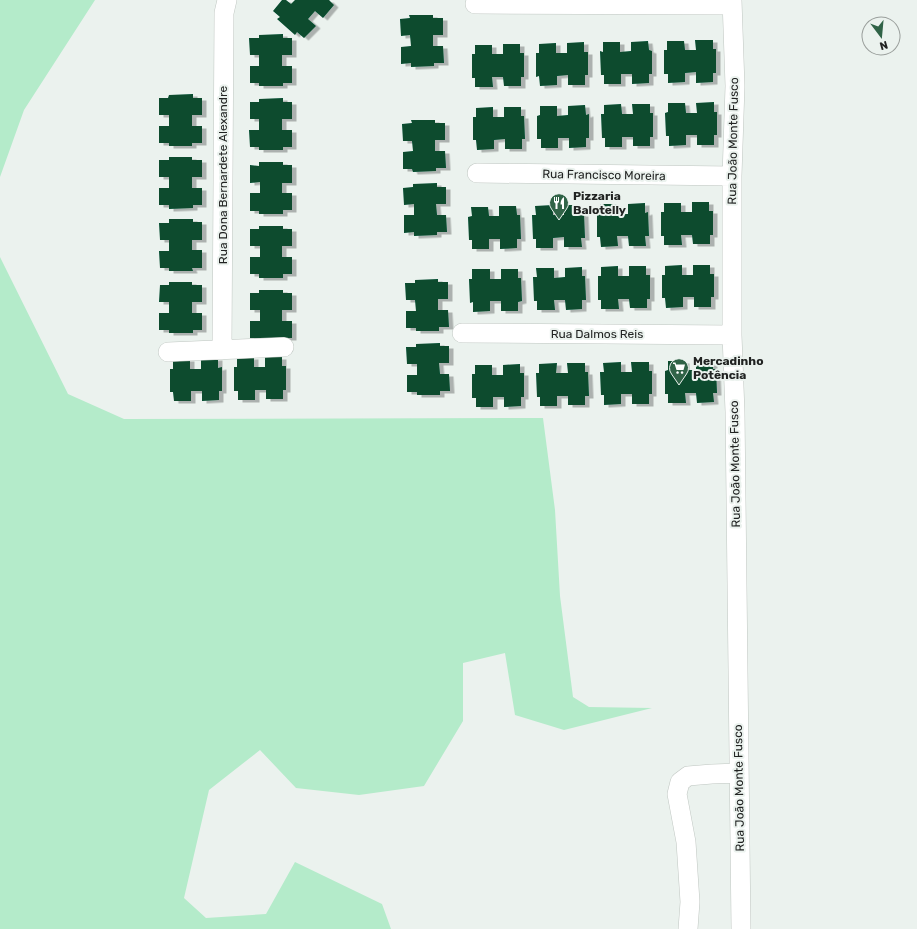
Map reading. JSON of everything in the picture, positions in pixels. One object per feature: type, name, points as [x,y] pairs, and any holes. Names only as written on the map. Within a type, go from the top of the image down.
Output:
[{"type":"street","name":"Rua Dona Bernardete Alexandre","points":[[222,350],[224,13],[228,0]]},
{"type":"street","points":[[475,4],[732,3]]},
{"type":"street","name":"Rua João Monte Fusco","points":[[732,3],[735,86],[732,176],[732,335],[741,929]]},
{"type":"street","name":"Rua Francisco Moreira","points":[[477,173],[732,176]]},
{"type":"street","name":"Rua Dalmos Reis","points":[[462,333],[732,335]]},
{"type":"street","points":[[168,352],[284,347]]},
{"type":"street","points":[[688,929],[690,902],[686,842],[677,794],[680,782],[688,776],[739,773]]},
{"type":"green space","points":[[0,0],[95,0],[24,110],[0,177]]},
{"type":"green space","points":[[0,257],[68,394],[124,419],[543,418],[555,510],[560,596],[573,697],[589,707],[652,708],[564,730],[515,715],[505,653],[463,663],[463,721],[424,786],[359,795],[296,788],[260,750],[209,790],[184,898],[206,918],[266,914],[295,862],[382,904],[391,929],[0,929]]},
{"type":"building","points":[[282,0],[286,0],[291,4],[295,0],[329,0],[334,5],[323,18],[315,11],[308,19],[316,26],[304,38],[297,32],[295,35],[277,19],[280,17],[273,11]]},
{"type":"building","points":[[409,15],[433,15],[433,18],[443,18],[443,35],[433,35],[433,46],[443,46],[444,63],[434,63],[434,66],[411,67],[411,63],[401,64],[401,47],[411,46],[410,35],[401,36],[400,19],[410,18]]},
{"type":"building","points":[[283,34],[283,38],[292,38],[292,55],[282,55],[282,66],[292,66],[292,83],[283,83],[283,86],[259,86],[259,83],[250,83],[250,66],[259,66],[259,55],[250,55],[249,38],[259,38],[259,35]]},
{"type":"building","points":[[695,40],[713,40],[713,49],[716,49],[716,73],[713,73],[713,82],[696,83],[696,72],[685,73],[685,82],[668,83],[668,74],[664,74],[664,50],[667,50],[667,41],[684,41],[685,50],[696,50]]},
{"type":"building","points":[[648,41],[649,50],[652,51],[652,74],[649,74],[649,83],[632,84],[632,74],[621,74],[621,84],[604,84],[604,75],[601,75],[600,51],[603,52],[603,42],[620,42],[620,52],[631,51],[631,42]]},
{"type":"building","points":[[584,42],[584,52],[588,52],[588,75],[585,75],[585,85],[568,85],[568,75],[557,76],[557,85],[540,86],[539,76],[536,77],[536,53],[539,53],[539,44],[556,43],[556,53],[567,53],[567,43]]},
{"type":"building","points":[[503,44],[520,44],[520,53],[524,53],[524,77],[521,77],[521,86],[504,86],[503,77],[492,77],[493,87],[475,87],[475,78],[472,78],[472,54],[475,54],[475,45],[492,45],[492,54],[503,54]]},
{"type":"building","points":[[193,94],[193,98],[202,98],[202,115],[192,115],[192,126],[202,126],[202,143],[192,143],[192,146],[169,146],[169,143],[159,143],[159,126],[169,126],[169,115],[159,115],[159,98],[168,98],[169,95]]},
{"type":"building","points":[[283,98],[283,102],[292,102],[292,119],[282,119],[282,130],[292,130],[292,147],[283,147],[283,150],[259,150],[259,147],[250,147],[249,130],[259,130],[259,119],[250,119],[250,102],[259,102],[259,99]]},
{"type":"building","points":[[714,102],[714,112],[717,112],[717,135],[714,135],[714,145],[697,145],[697,135],[686,135],[686,145],[669,146],[669,136],[666,136],[665,113],[668,112],[668,103],[685,103],[686,113],[697,113],[696,103]]},
{"type":"building","points":[[621,104],[622,114],[633,114],[632,104],[650,104],[650,113],[653,113],[653,137],[650,137],[650,146],[633,146],[633,137],[622,137],[622,147],[605,147],[605,138],[602,138],[601,114],[604,114],[604,105]]},
{"type":"building","points":[[585,105],[586,115],[589,114],[589,138],[586,138],[586,147],[569,148],[569,138],[558,138],[558,148],[541,148],[541,139],[537,139],[537,116],[540,115],[540,106],[557,106],[557,116],[568,115],[568,106]]},
{"type":"building","points":[[493,107],[493,117],[504,117],[504,107],[521,107],[521,116],[524,116],[525,139],[522,139],[522,149],[505,149],[505,139],[494,140],[494,149],[477,150],[476,140],[473,140],[473,117],[476,117],[476,108]]},
{"type":"building","points":[[411,120],[435,120],[435,123],[445,123],[445,140],[435,140],[435,151],[445,151],[446,168],[436,168],[436,171],[413,172],[412,169],[403,169],[403,152],[413,151],[412,141],[403,141],[402,124],[412,123]]},
{"type":"building","points":[[169,157],[192,157],[192,160],[202,160],[202,177],[192,177],[192,188],[202,188],[202,205],[193,205],[193,208],[169,209],[169,205],[159,205],[159,188],[169,188],[169,177],[159,177],[159,160],[169,160]]},
{"type":"building","points":[[259,162],[283,162],[283,165],[292,165],[292,183],[282,183],[282,193],[292,193],[292,210],[283,210],[283,214],[259,214],[259,211],[250,211],[250,193],[260,193],[260,182],[250,183],[250,165],[259,166]]},
{"type":"building","points":[[437,183],[437,187],[446,187],[446,204],[436,204],[437,215],[446,215],[447,232],[437,232],[437,235],[414,236],[414,232],[404,233],[404,215],[414,215],[414,204],[404,205],[403,188],[413,187],[413,184]]},
{"type":"building","points":[[692,202],[709,202],[709,211],[713,211],[713,235],[710,235],[710,244],[693,244],[692,235],[681,235],[682,245],[664,245],[664,236],[661,236],[661,212],[664,212],[664,203],[681,203],[681,212],[692,212]]},
{"type":"building","points":[[645,203],[645,213],[648,212],[649,236],[645,236],[646,246],[629,246],[628,236],[617,236],[618,246],[601,247],[600,237],[597,237],[597,214],[600,213],[600,204],[617,204],[617,214],[628,214],[628,204]]},
{"type":"building","points":[[553,205],[553,215],[564,215],[564,205],[581,205],[581,214],[584,214],[585,238],[581,238],[582,247],[564,247],[564,237],[553,238],[553,248],[536,248],[536,239],[533,239],[532,215],[536,215],[535,206]]},
{"type":"building","points":[[499,206],[516,206],[517,215],[520,215],[521,239],[517,239],[517,248],[500,249],[500,239],[489,239],[489,249],[472,249],[472,240],[469,240],[468,217],[472,216],[471,207],[488,207],[489,216],[499,216]]},
{"type":"building","points":[[169,219],[193,219],[193,222],[202,222],[202,240],[192,240],[192,250],[202,250],[202,268],[192,268],[193,271],[169,271],[169,268],[160,268],[159,251],[169,251],[169,240],[160,240],[159,223],[169,223]]},
{"type":"building","points":[[259,226],[283,226],[283,229],[292,229],[292,246],[282,246],[282,257],[292,257],[292,274],[283,274],[283,278],[259,278],[259,274],[250,274],[250,257],[260,257],[260,246],[250,246],[250,229],[259,229]]},
{"type":"building","points":[[682,265],[682,275],[693,275],[693,265],[710,265],[710,274],[714,274],[714,297],[711,297],[711,307],[694,307],[694,297],[683,297],[683,307],[666,308],[665,298],[662,298],[662,275],[665,275],[665,266]]},
{"type":"building","points":[[618,266],[618,276],[629,276],[629,266],[646,266],[646,275],[650,275],[650,299],[647,299],[647,308],[630,308],[629,299],[618,299],[619,309],[601,309],[601,300],[598,300],[598,276],[601,276],[601,267]]},
{"type":"building","points":[[582,267],[582,276],[585,276],[586,300],[582,300],[582,309],[566,310],[565,300],[554,300],[555,310],[537,310],[537,301],[534,301],[533,277],[537,277],[536,268],[554,268],[554,278],[565,277],[565,268]]},
{"type":"building","points":[[472,269],[490,269],[490,279],[501,279],[501,269],[518,269],[518,278],[521,278],[522,301],[518,302],[518,311],[501,311],[501,301],[490,301],[490,311],[473,312],[473,302],[470,303],[469,279],[472,279]]},
{"type":"building","points":[[438,279],[438,282],[448,282],[448,299],[438,299],[438,310],[448,310],[449,327],[439,327],[439,331],[416,331],[416,328],[406,328],[406,311],[416,311],[415,300],[406,300],[405,283],[415,283],[415,280]]},
{"type":"building","points":[[169,282],[192,282],[192,285],[202,285],[202,302],[192,302],[192,313],[202,313],[202,330],[193,330],[193,333],[169,333],[169,330],[159,330],[159,313],[169,313],[169,302],[159,302],[160,285],[169,285]]},
{"type":"building","points":[[259,290],[283,290],[283,293],[292,293],[292,310],[282,310],[282,321],[292,321],[292,338],[259,341],[259,338],[250,338],[250,321],[260,321],[260,310],[250,310],[250,293],[259,293]]},
{"type":"building","points":[[440,343],[440,346],[449,346],[449,363],[439,363],[440,374],[449,374],[450,391],[440,391],[440,395],[417,395],[417,392],[407,392],[407,375],[417,375],[417,364],[407,364],[406,347],[416,347],[416,344]]},
{"type":"building","points":[[254,357],[254,367],[265,367],[265,357],[282,357],[282,366],[286,366],[286,390],[283,390],[283,399],[266,399],[266,390],[255,390],[255,400],[238,400],[238,391],[234,391],[234,367],[237,367],[237,358]]},
{"type":"building","points":[[218,358],[218,368],[222,367],[222,391],[219,391],[219,400],[202,401],[202,391],[191,391],[191,401],[174,401],[173,392],[170,392],[170,369],[173,369],[173,359],[190,359],[190,369],[201,369],[201,359]]},
{"type":"building","points":[[696,360],[713,360],[713,369],[716,369],[717,393],[713,393],[714,402],[697,403],[696,393],[685,393],[686,403],[668,403],[668,394],[665,394],[665,371],[668,370],[668,361],[685,361],[685,370],[696,370]]},
{"type":"building","points":[[621,362],[621,372],[632,372],[631,362],[649,362],[649,371],[652,371],[652,394],[649,394],[649,404],[632,404],[632,394],[621,394],[621,404],[604,405],[604,395],[601,395],[600,372],[604,372],[603,363]]},
{"type":"building","points":[[557,363],[556,373],[568,373],[567,363],[585,363],[585,372],[588,372],[589,396],[585,396],[585,405],[568,405],[568,396],[557,396],[557,406],[540,406],[540,397],[537,397],[536,373],[539,373],[539,364]]},
{"type":"building","points":[[520,364],[520,373],[524,373],[524,397],[521,397],[521,406],[504,407],[504,397],[493,397],[493,407],[476,407],[476,398],[472,398],[472,374],[475,374],[475,365],[492,365],[492,375],[503,375],[503,365]]},
{"type":"place","name":"Pizzaria Balotelly","points":[[559,220]]},
{"type":"place","name":"Mercadinho Potência","points":[[679,385]]}]
